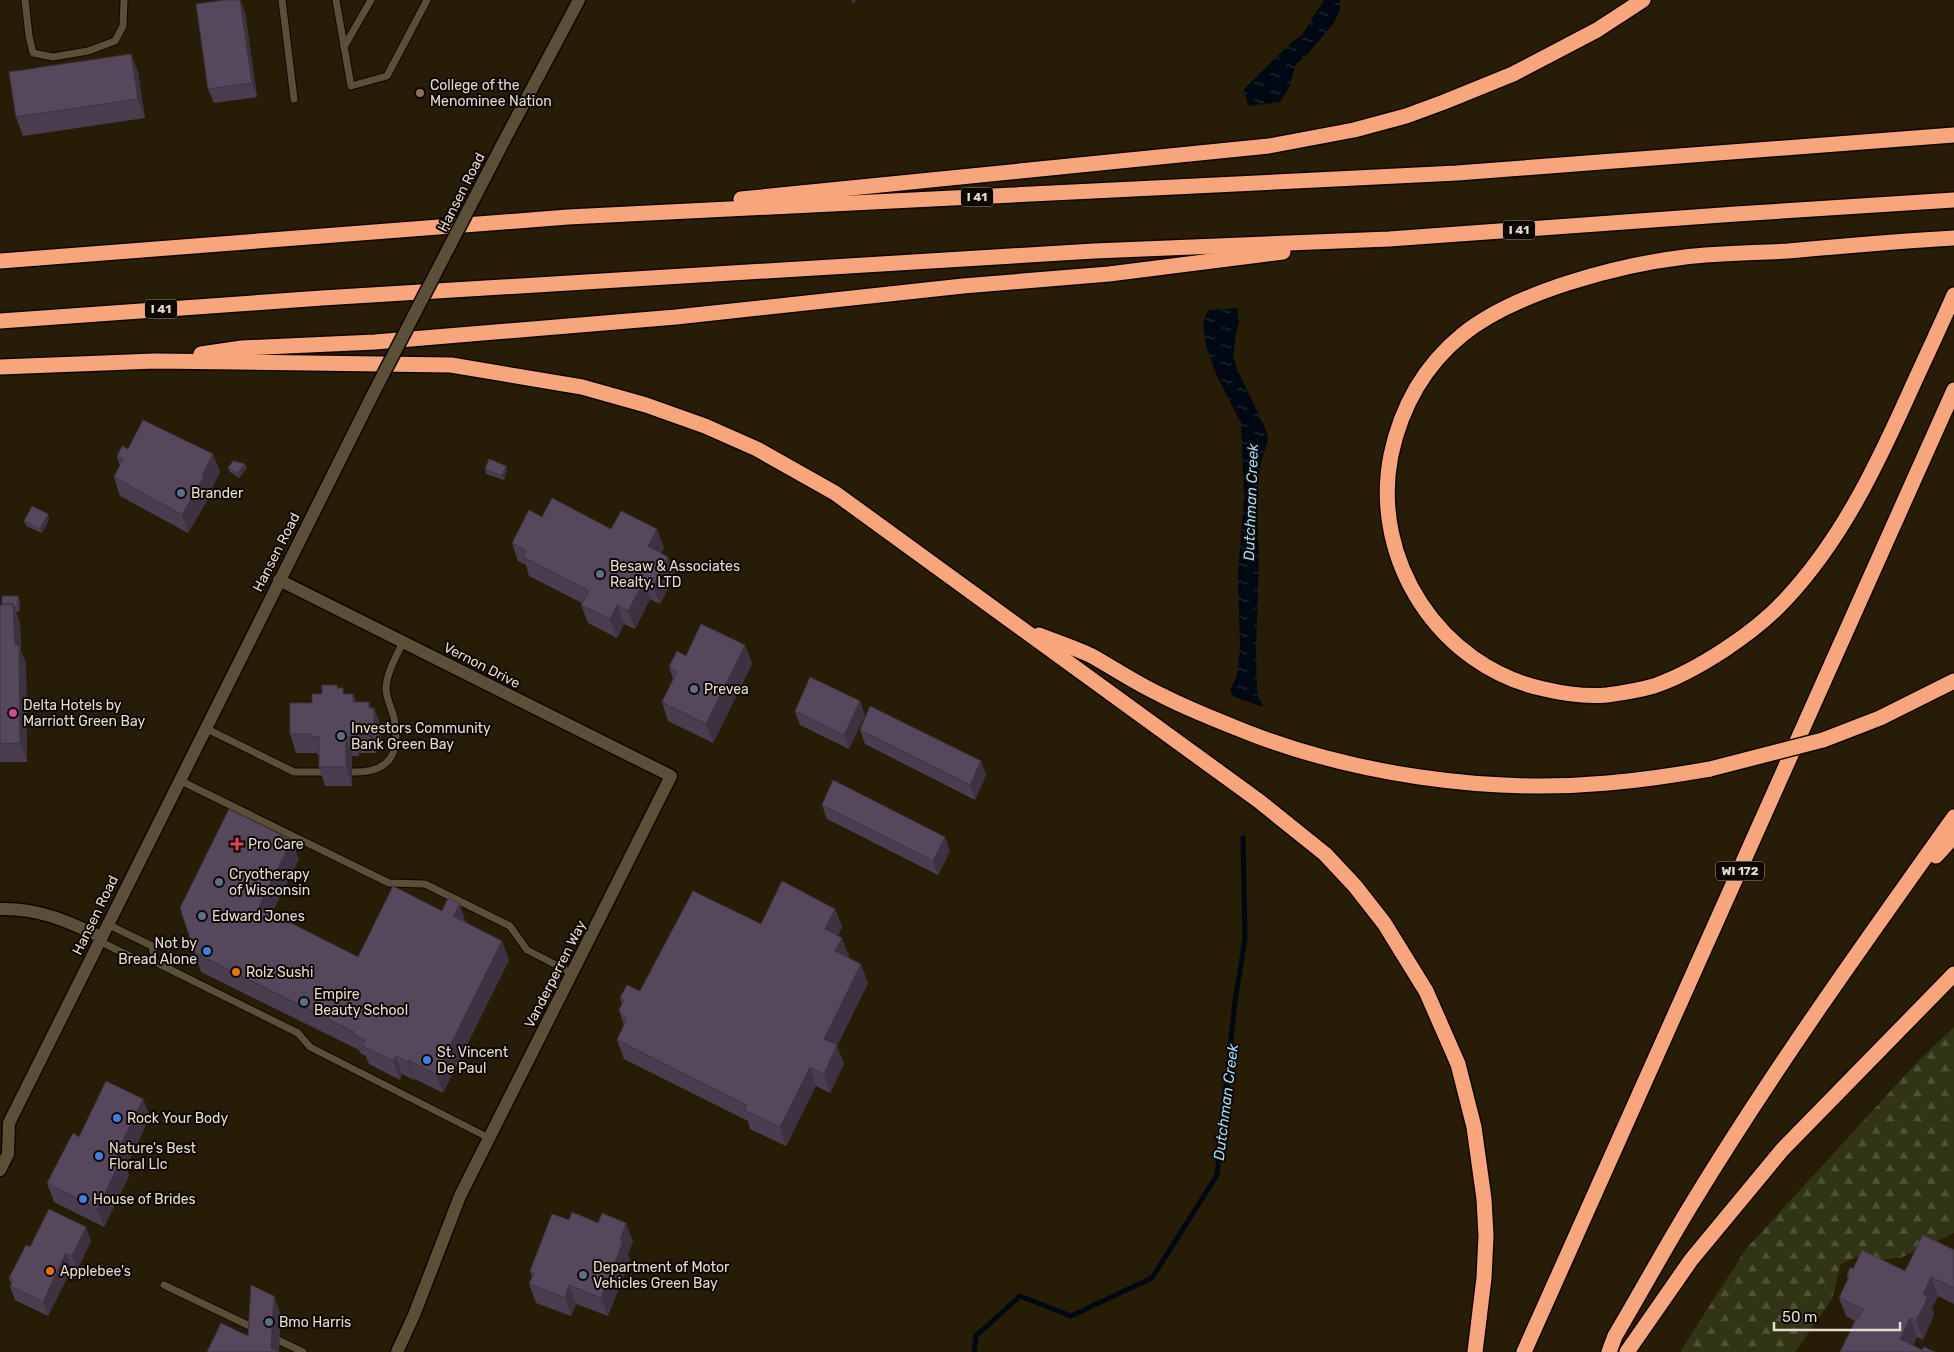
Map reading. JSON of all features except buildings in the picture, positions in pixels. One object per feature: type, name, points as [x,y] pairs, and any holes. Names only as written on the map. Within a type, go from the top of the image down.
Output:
[{"type":"highway","points":[[568,218],[1269,146],[1354,130],[1406,116],[1514,74],[1598,30],[1644,0]]},
{"type":"highway","name":"I 41","points":[[0,261],[568,218],[1456,173],[1954,135]]},
{"type":"highway","name":"I 41","points":[[0,321],[322,298],[1074,252],[1389,239],[1949,200]]},
{"type":"highway","points":[[1954,238],[1684,257],[1626,268],[1586,278],[1522,300],[1462,334],[1430,368],[1418,384],[1406,406],[1395,434],[1387,491],[1389,521],[1395,551],[1413,592],[1430,619],[1458,646],[1493,671],[1522,685],[1573,695],[1606,695],[1652,686],[1693,669],[1743,636],[1784,602],[1825,553],[1854,507],[1874,470],[1954,295]]},
{"type":"highway","points":[[155,361],[242,348],[375,342],[676,317],[1109,274],[1389,239]]},
{"type":"highway","points":[[0,367],[155,361],[451,364],[582,387],[646,406],[705,426],[757,449],[835,493],[1267,807],[1325,854],[1355,886],[1384,923],[1426,991],[1458,1064],[1474,1127],[1484,1199],[1486,1236],[1484,1278],[1475,1352]]},
{"type":"highway","name":"WI 172","points":[[1524,1352],[1954,390]]},
{"type":"highway","points":[[1017,626],[1090,655],[1161,695],[1202,714],[1235,728],[1317,756],[1399,773],[1474,783],[1517,786],[1607,783],[1660,778],[1710,769],[1823,740],[1880,718],[1954,681]]},
{"type":"highway","points":[[1609,1352],[1615,1336],[1698,1194],[1846,968],[1954,817]]},
{"type":"highway","points":[[1893,903],[1954,836]]},
{"type":"highway","points":[[1627,1352],[1691,1260],[1782,1150],[1954,974]]},
{"type":"street","name":"Hansen Road","points":[[0,1170],[8,1154],[4,1126],[100,939],[204,728],[372,396],[579,0]]},
{"type":"street","name":"Vernon Drive","points":[[279,580],[671,776]]},
{"type":"street","name":"Vanderperren Way","points":[[397,1352],[414,1315],[460,1196],[671,776]]},
{"type":"street","points":[[0,909],[36,911],[53,916],[100,939]]},
{"type":"lane","points":[[25,0],[29,36],[34,53],[53,57],[88,51],[115,41],[123,26],[124,0]]},
{"type":"lane","points":[[282,0],[294,99]]},
{"type":"lane","points":[[336,0],[351,86],[387,76],[427,0]]},
{"type":"lane","points":[[344,47],[371,0]]},
{"type":"lane","points":[[352,772],[368,772],[379,769],[387,763],[393,754],[396,729],[386,691],[387,677],[403,642]]},
{"type":"lane","points":[[204,728],[294,772],[325,772]]},
{"type":"lane","points":[[179,780],[389,883],[425,884],[510,926],[527,950],[572,973]]},
{"type":"lane","points":[[107,924],[152,946],[155,962]]},
{"type":"lane","points":[[100,939],[144,963],[155,962],[298,1033],[310,1048],[489,1138]]},
{"type":"lane","points":[[164,1285],[256,1330]]},
{"type":"lane","points":[[280,1341],[303,1352]]},
{"type":"green space","points":[[1954,1027],[1954,1233],[1900,1258],[1874,1260],[1857,1257],[1841,1264],[1832,1299],[1795,1352],[1680,1352],[1746,1249],[1921,1058]]},
{"type":"water","points":[[1324,0],[1340,0],[1340,10],[1334,23],[1306,56],[1296,64],[1289,88],[1280,102],[1248,106],[1244,89],[1292,42],[1302,35]]},
{"type":"water","points":[[1237,308],[1239,322],[1233,357],[1268,438],[1259,475],[1257,516],[1259,555],[1256,653],[1257,692],[1263,707],[1234,697],[1230,690],[1237,675],[1240,649],[1238,573],[1244,496],[1241,423],[1217,376],[1206,346],[1203,323],[1208,310]]},
{"type":"waterway","name":"Dutchman Creek","points":[[974,1352],[976,1336],[1020,1296],[1071,1316],[1152,1278],[1217,1175],[1235,1001],[1245,939],[1243,838]]},
{"type":"place","name":"College of the Menominee Nation","points":[[420,93]]},
{"type":"place","name":"Brander","points":[[181,493]]},
{"type":"place","name":"Besaw & Associates Realty, LTD","points":[[600,574]]},
{"type":"place","name":"Prevea","points":[[694,689]]},
{"type":"place","name":"Delta Hotels by Marriott Green Bay","points":[[13,713]]},
{"type":"place","name":"Investors Community Bank Green Bay","points":[[341,736]]},
{"type":"place","name":"Pro Care","points":[[237,844]]},
{"type":"place","name":"Cryotherapy of Wisconsin","points":[[219,882]]},
{"type":"place","name":"Edward Jones","points":[[202,916]]},
{"type":"place","name":"Not by Bread Alone","points":[[207,951]]},
{"type":"place","name":"Rolz Sushi","points":[[236,972]]},
{"type":"place","name":"Empire Beauty School","points":[[304,1002]]},
{"type":"place","name":"St. Vincent De Paul","points":[[427,1060]]},
{"type":"place","name":"Rock Your Body","points":[[117,1118]]},
{"type":"place","name":"Nature's Best Floral Llc","points":[[99,1156]]},
{"type":"place","name":"House of Brides","points":[[83,1199]]},
{"type":"place","name":"Applebee's","points":[[50,1271]]},
{"type":"place","name":"Department of Motor Vehicles Green Bay","points":[[583,1275]]},
{"type":"place","name":"Bmo Harris","points":[[269,1322]]}]
